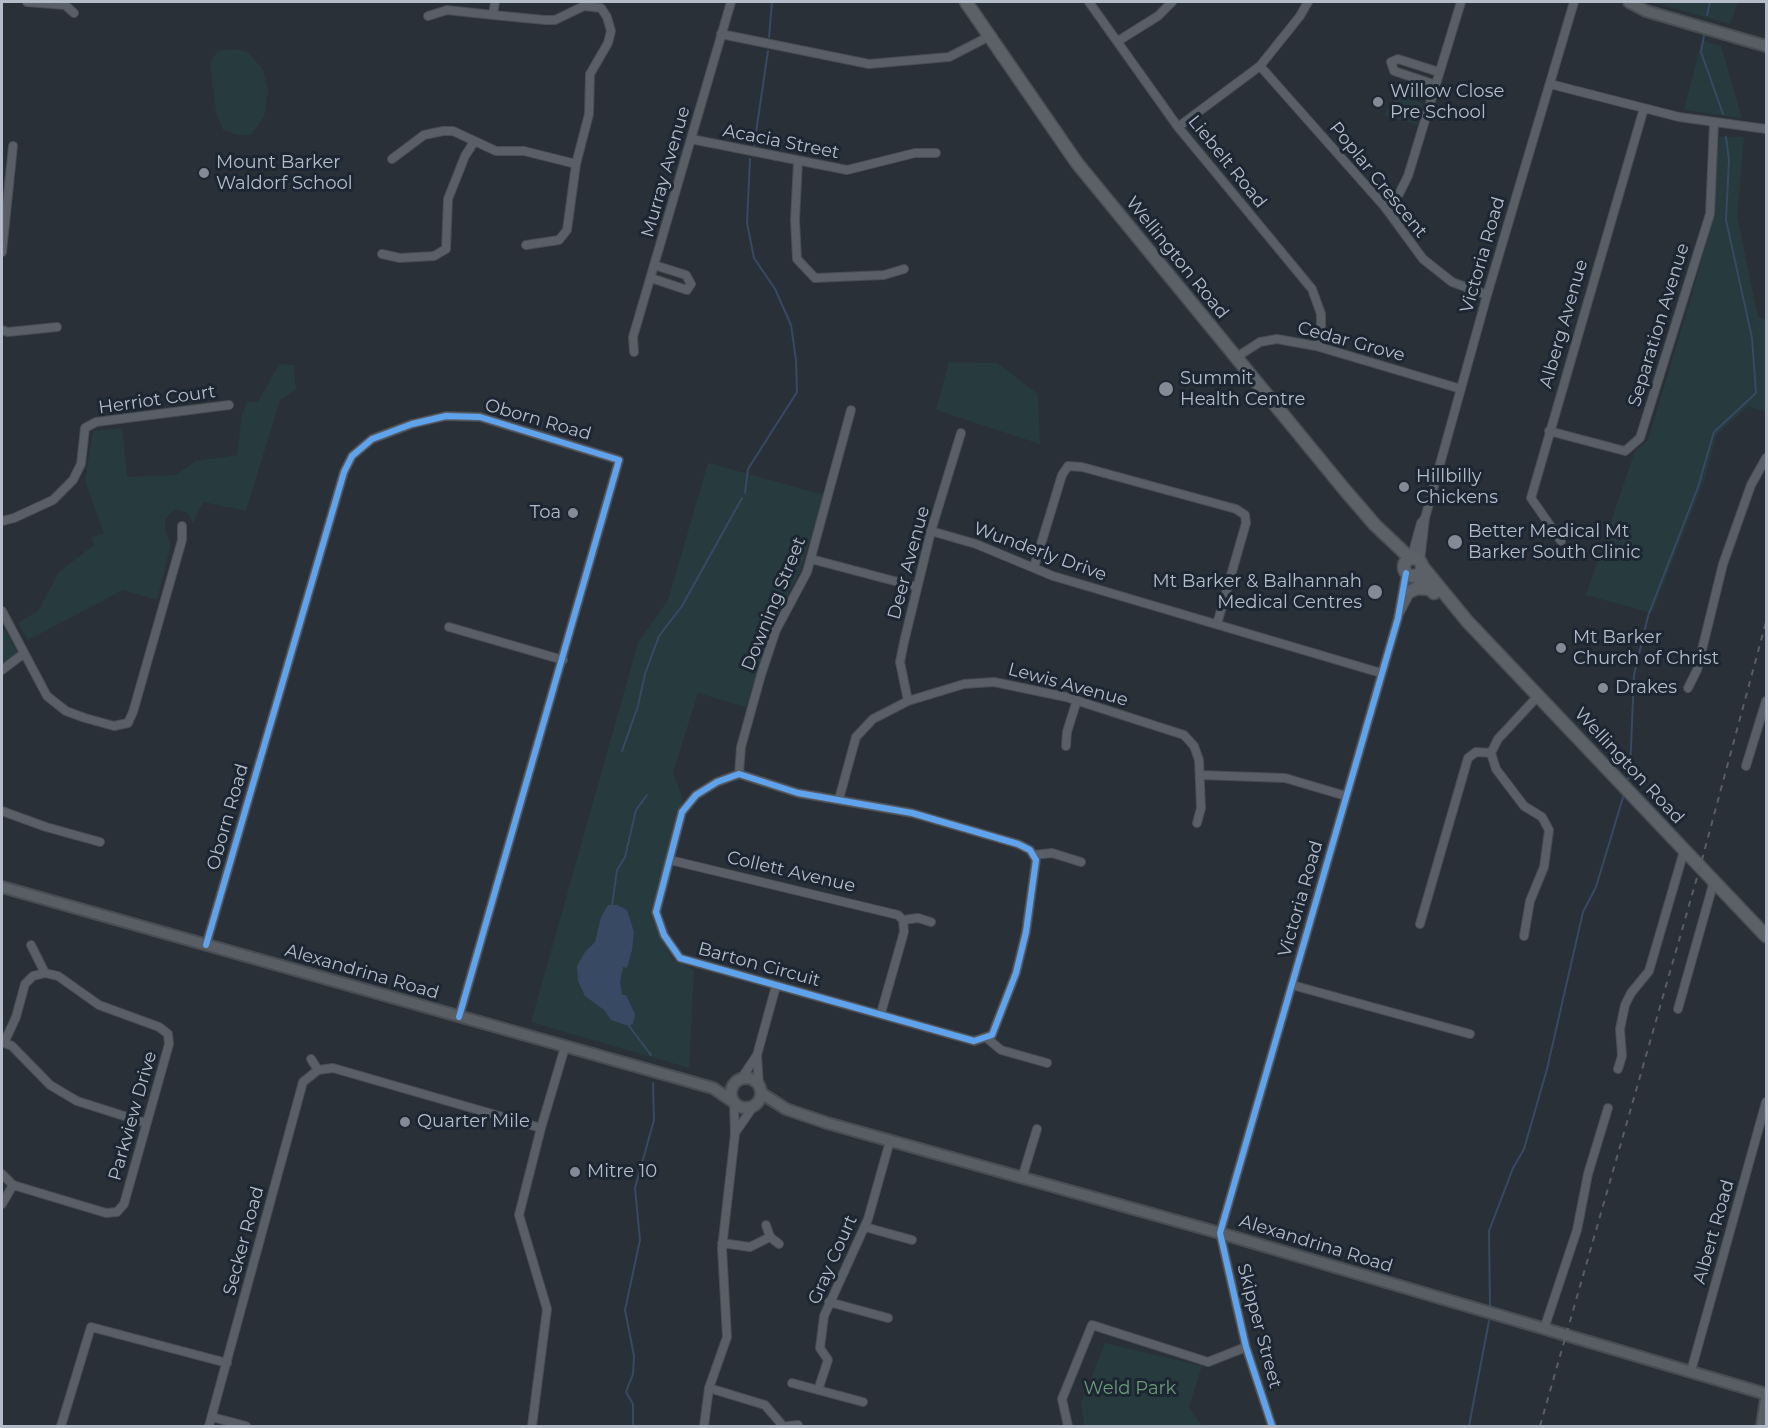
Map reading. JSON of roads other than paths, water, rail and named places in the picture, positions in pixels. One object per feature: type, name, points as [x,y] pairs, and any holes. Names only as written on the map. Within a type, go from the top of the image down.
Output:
[{"type":"main road","name":"Wellington Road","points":[[966,2],[1077,163],[1375,525],[1767,936]]},
{"type":"main road","points":[[1629,2],[1646,11],[1767,46]]},
{"type":"main road","name":"Wellington Road","points":[[1375,525],[1399,546],[1430,589],[1467,621]]},
{"type":"main road","points":[[1399,546],[1414,545]]},
{"type":"main road","points":[[1411,591],[1422,587],[1430,589]]},
{"type":"main road","name":"Alexandrina Road","points":[[2,887],[713,1088],[733,1102]]},
{"type":"main road","points":[[713,1088],[739,1080],[751,1079],[760,1089],[755,1106],[740,1108],[733,1102],[731,1088],[739,1080]]},
{"type":"main road","name":"Alexandrina Road","points":[[760,1089],[786,1109]]},
{"type":"main road","name":"Alexandrina Road","points":[[755,1106],[786,1109],[890,1141],[1220,1233],[1767,1394]]},
{"type":"main road","points":[[1762,1426],[1767,1399]]},
{"type":"street","points":[[27,2],[65,5],[74,13]]},
{"type":"street","points":[[494,15],[495,2]]},
{"type":"street","name":"Murray Avenue","points":[[634,352],[633,337],[730,2]]},
{"type":"street","name":"Liebelt Road","points":[[1089,2],[1178,127],[1312,289],[1321,314],[1321,332],[1316,346]]},
{"type":"street","points":[[1118,41],[1158,16],[1172,2]]},
{"type":"street","points":[[1178,127],[1260,66],[1300,16],[1308,2]]},
{"type":"street","points":[[1384,206],[1404,186],[1461,2]]},
{"type":"street","name":"Victoria Road","points":[[1220,1233],[1413,567],[1487,295],[1574,2]]},
{"type":"street","points":[[428,16],[447,10],[555,20],[578,8],[592,6],[601,8],[607,17],[610,38],[590,74],[589,114],[576,164],[564,236],[546,244],[526,245]]},
{"type":"street","points":[[721,34],[869,64],[949,57],[988,37]]},
{"type":"street","points":[[1436,85],[1394,71],[1391,62],[1398,58],[1439,72]]},
{"type":"street","name":"Poplar Crescent","points":[[1260,66],[1384,206],[1423,259],[1452,282],[1487,295]]},
{"type":"street","points":[[1550,84],[1714,123],[1767,129]]},
{"type":"street","name":"Alberg Avenue","points":[[1561,541],[1531,498],[1644,108]]},
{"type":"street","name":"Separation Avenue","points":[[1549,431],[1625,451],[1640,438],[1710,214],[1714,123]]},
{"type":"street","points":[[392,159],[408,145],[434,131],[453,131],[496,151],[524,151],[576,164]]},
{"type":"street","name":"Acacia Street","points":[[691,139],[847,170],[915,153],[936,153]]},
{"type":"street","points":[[382,254],[400,258],[434,256],[446,249],[448,200],[465,156],[474,142]]},
{"type":"street","points":[[2,252],[13,146]]},
{"type":"street","points":[[798,161],[795,220],[797,259],[815,278],[884,275],[904,268]]},
{"type":"street","points":[[651,278],[687,290],[691,284],[686,275],[654,265]]},
{"type":"street","points":[[2,330],[8,332],[57,327]]},
{"type":"street","name":"Cedar Grove","points":[[1236,358],[1260,342],[1277,339],[1316,346],[1461,389]]},
{"type":"street","name":"Herriot Court","points":[[2,521],[53,500],[74,480],[81,464],[85,428],[96,422],[229,405]]},
{"type":"street","name":"Downing Street","points":[[739,774],[741,747],[776,630],[799,588],[811,559],[851,410]]},
{"type":"street","name":"Oborn Road","points":[[206,945],[344,472],[352,456],[372,439],[412,424],[446,416],[480,417],[619,460],[459,1017]]},
{"type":"street","name":"Deer Avenue","points":[[908,701],[900,662],[931,531],[962,433]]},
{"type":"street","points":[[1688,688],[1698,670],[1723,564],[1751,485],[1767,458]]},
{"type":"street","points":[[1034,567],[1062,475],[1068,466],[1082,466],[1236,509],[1245,515],[1246,523],[1217,624]]},
{"type":"street","name":"Victoria Road","points":[[1398,618],[1411,591],[1414,545],[1425,518]]},
{"type":"street","points":[[2,611],[47,696],[66,711],[114,726],[128,723],[182,540],[182,526]]},
{"type":"street","name":"Wunderly Drive","points":[[931,531],[976,544],[1053,576],[1381,673]]},
{"type":"street","points":[[811,559],[917,587]]},
{"type":"street","points":[[449,627],[563,660]]},
{"type":"street","points":[[2,670],[23,654]]},
{"type":"street","name":"Lewis Avenue","points":[[839,799],[856,737],[873,719],[908,701],[964,684],[994,682],[1008,683],[1077,700],[1184,735],[1197,751],[1201,808],[1197,823]]},
{"type":"street","points":[[1524,936],[1530,901],[1544,867],[1550,830],[1542,817],[1524,806],[1496,769],[1491,753],[1498,739],[1538,696]]},
{"type":"street","points":[[1066,746],[1067,732],[1077,700]]},
{"type":"street","points":[[1746,766],[1767,701]]},
{"type":"street","points":[[1420,924],[1468,758],[1476,752],[1491,753]]},
{"type":"street","points":[[739,774],[798,794],[839,799],[912,813],[1018,844],[1034,855],[1052,853],[1081,862]]},
{"type":"street","name":"Barton Circuit","points":[[739,774],[717,782],[689,801],[682,812],[656,915],[676,954],[687,962],[881,1013],[974,1041],[988,1039]]},
{"type":"street","points":[[1200,775],[1285,778],[1346,796]]},
{"type":"street","points":[[2,812],[100,842]]},
{"type":"street","points":[[1618,1069],[1622,1056],[1620,1029],[1625,1005],[1631,993],[1649,971],[1684,851]]},
{"type":"street","points":[[1034,855],[1026,932],[1016,974],[995,1030],[988,1039],[1001,1050],[1047,1063]]},
{"type":"street","name":"Collett Avenue","points":[[670,860],[888,911],[903,921],[918,918],[931,922]]},
{"type":"street","points":[[1678,1009],[1714,881]]},
{"type":"street","points":[[881,1013],[904,932],[903,921]]},
{"type":"street","points":[[31,945],[45,973],[33,976],[25,984],[16,1017],[3,1042],[20,1054],[50,1084],[77,1101],[146,1123]]},
{"type":"street","name":"Parkview Drive","points":[[13,1185],[106,1213],[117,1212],[124,1204],[169,1044],[168,1034],[159,1027],[99,1005],[58,976],[45,973]]},
{"type":"street","points":[[1292,985],[1470,1034]]},
{"type":"street","points":[[739,1080],[757,1055],[776,986]]},
{"type":"street","points":[[532,1426],[547,1309],[519,1215],[565,1047]]},
{"type":"street","points":[[757,1055],[760,1089]]},
{"type":"street","points":[[311,1059],[318,1070],[333,1068],[541,1128]]},
{"type":"street","name":"Secker Road","points":[[209,1426],[303,1082],[318,1070]]},
{"type":"street","points":[[704,1426],[709,1388],[728,1337],[722,1243],[735,1134],[733,1102]]},
{"type":"street","name":"Albert Road","points":[[1691,1371],[1767,1102]]},
{"type":"street","points":[[735,1134],[755,1106]]},
{"type":"street","points":[[1544,1329],[1577,1230],[1588,1174],[1608,1108]]},
{"type":"street","points":[[1022,1178],[1037,1129]]},
{"type":"street","name":"Gray Court","points":[[818,1390],[828,1360],[820,1348],[829,1302],[865,1227],[890,1141]]},
{"type":"street","points":[[2,1174],[13,1185],[2,1204]]},
{"type":"street","points":[[766,1225],[770,1237],[779,1244]]},
{"type":"street","points":[[865,1227],[912,1240]]},
{"type":"street","name":"Skipper Street","points":[[1220,1233],[1246,1347],[1272,1426]]},
{"type":"street","points":[[722,1243],[750,1247],[770,1237]]},
{"type":"street","points":[[829,1302],[888,1318]]},
{"type":"street","points":[[1068,1426],[1062,1400],[1092,1325],[1208,1362],[1246,1347]]},
{"type":"street","points":[[61,1426],[91,1327],[227,1364]]},
{"type":"street","points":[[792,1383],[862,1402]]},
{"type":"street","points":[[709,1388],[765,1405],[783,1426]]},
{"type":"street","points":[[212,1417],[246,1426]]},
{"type":"street","points":[[788,1426],[798,1425]]},
{"type":"water","points":[[608,905],[617,905],[627,910],[634,932],[627,968],[623,967],[620,982],[622,995],[626,995],[635,1014],[633,1024],[629,1026],[611,1020],[604,1010],[585,996],[578,981],[577,966],[585,952],[595,942],[601,917]]},
{"type":"waterway","points":[[769,37],[772,2]]},
{"type":"waterway","points":[[1707,15],[1710,2]]},
{"type":"waterway","points":[[1704,35],[1701,52],[1723,114]]},
{"type":"waterway","points":[[754,146],[768,51]]},
{"type":"waterway","points":[[1627,783],[1630,771],[1634,675],[1648,616],[1698,487],[1714,432],[1756,393],[1752,338],[1726,220],[1729,160],[1726,137]]},
{"type":"waterway","points":[[745,493],[748,469],[797,392],[796,360],[791,325],[775,289],[754,258],[747,223],[750,159]]},
{"type":"waterway","points":[[622,751],[659,636],[682,606],[742,498]]},
{"type":"waterway","points":[[1490,1306],[1489,1231],[1513,1168],[1524,1149],[1547,1069],[1583,912],[1596,887],[1624,794]]},
{"type":"waterway","points":[[612,905],[617,870],[625,857],[636,810],[647,795]]},
{"type":"waterway","points":[[629,1026],[651,1055]]},
{"type":"waterway","points":[[633,1426],[633,1404],[626,1392],[633,1374],[634,1356],[625,1310],[640,1240],[635,1188],[654,1120],[653,1083]]},
{"type":"waterway","points":[[1469,1426],[1489,1321]]},
{"type":"railway","points":[[1540,1426],[1700,867],[1766,622]]},
{"type":"place","name":"Willow Close Pre School","points":[[1378,102]]},
{"type":"place","name":"Mount Barker Waldorf School","points":[[204,173]]},
{"type":"place","name":"Summit Health Centre","points":[[1166,389]]},
{"type":"place","name":"Hillbilly Chickens","points":[[1404,487]]},
{"type":"place","name":"Toa","points":[[573,513]]},
{"type":"place","name":"Better Medical Mt Barker South Clinic","points":[[1455,542]]},
{"type":"place","name":"Mt Barker & Balhannah Medical Centres","points":[[1375,592]]},
{"type":"place","name":"Mt Barker Church of Christ","points":[[1561,648]]},
{"type":"place","name":"Drakes","points":[[1603,688]]},
{"type":"place","name":"Quarter Mile","points":[[405,1122]]},
{"type":"place","name":"Mitre 10","points":[[575,1172]]},
{"type":"park label","name":"Weld Park","points":[[1130,1389]]}]
